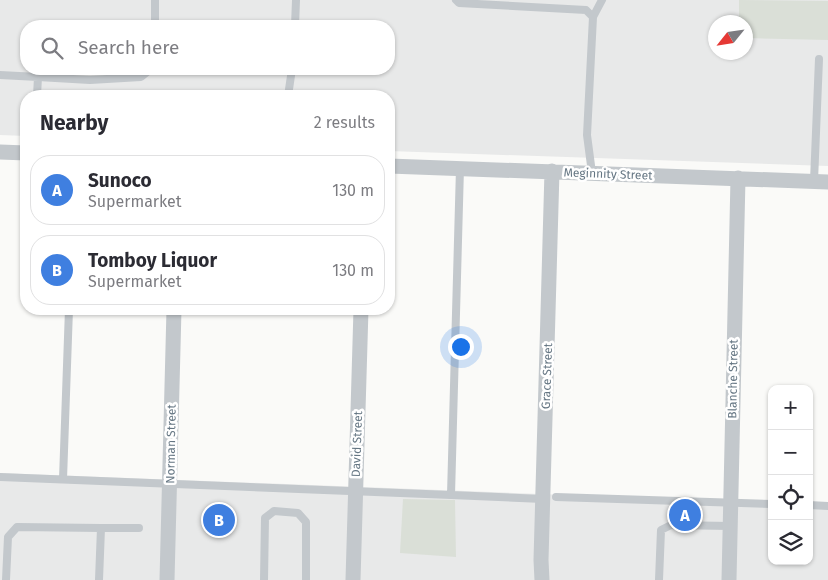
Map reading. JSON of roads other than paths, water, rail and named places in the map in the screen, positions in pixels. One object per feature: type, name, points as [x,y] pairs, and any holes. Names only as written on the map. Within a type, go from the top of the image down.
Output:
[{"type":"street","points":[[0,152],[20,153]]},
{"type":"street","name":"Meginnity Street","points":[[395,166],[821,181]]},
{"type":"street","name":"Grace Street","points":[[542,580],[550,498],[552,171]]},
{"type":"street","name":"Blanche Street","points":[[729,580],[738,178]]},
{"type":"street","name":"Norman Street","points":[[167,580],[174,315]]},
{"type":"street","name":"David Street","points":[[353,580],[361,315]]},
{"type":"lane","points":[[155,20],[156,0]]},
{"type":"lane","points":[[295,20],[296,0]]},
{"type":"lane","points":[[592,173],[587,135],[593,17],[602,0]]},
{"type":"lane","points":[[458,2],[586,10],[593,17]]},
{"type":"lane","points":[[819,59],[821,181]]},
{"type":"lane","points":[[0,75],[90,80],[141,78],[144,75]]},
{"type":"lane","points":[[289,90],[291,75]]},
{"type":"lane","points":[[37,90],[38,78]]},
{"type":"lane","points":[[451,495],[460,168]]},
{"type":"lane","points":[[63,479],[69,315]]},
{"type":"lane","points":[[0,477],[356,492],[768,504]]},
{"type":"lane","points":[[813,505],[828,506]]},
{"type":"lane","points":[[264,580],[265,518],[274,511],[298,513],[306,522],[306,580]]},
{"type":"lane","points":[[659,580],[660,530],[671,525],[730,526]]},
{"type":"lane","points":[[6,580],[8,537],[17,527],[139,528]]},
{"type":"lane","points":[[99,580],[101,528]]},
{"type":"place","name":"Sunoco","points":[[685,515]]},
{"type":"place","name":"Tomboy Liquor","points":[[219,520]]}]
